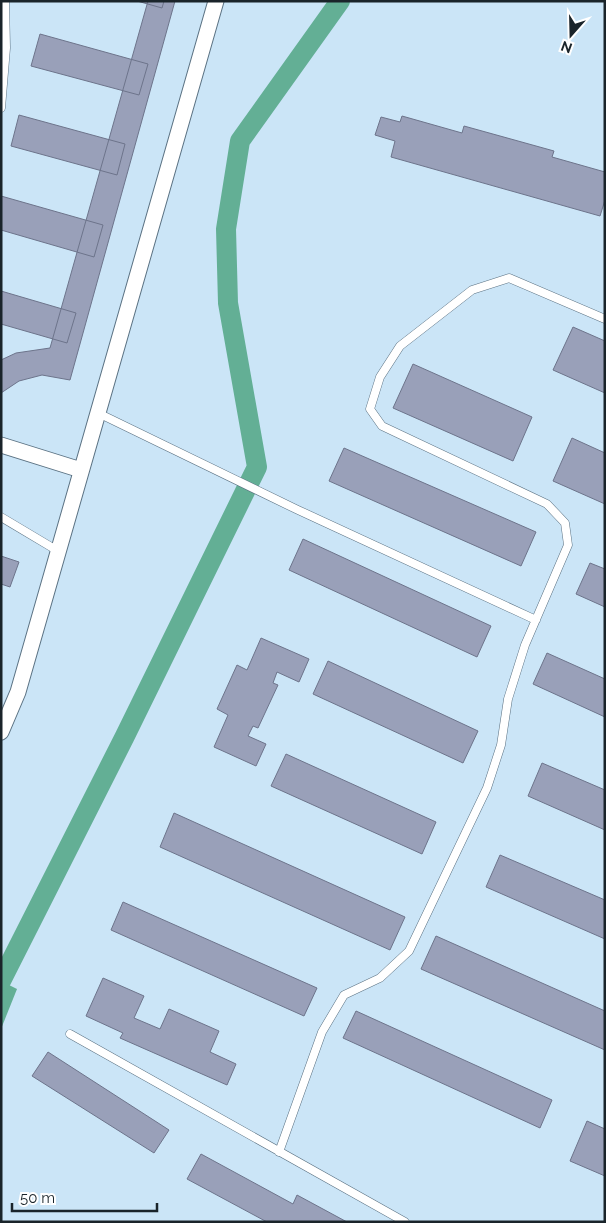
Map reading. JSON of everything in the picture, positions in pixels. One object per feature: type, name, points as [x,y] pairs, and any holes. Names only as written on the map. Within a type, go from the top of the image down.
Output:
[{"type":"street","points":[[1,732],[18,692],[216,1]]},
{"type":"street","points":[[1,445],[81,470]]},
{"type":"lane","points":[[1,108],[6,48],[5,1]]},
{"type":"lane","points":[[279,1152],[322,1032],[344,995],[380,978],[409,951],[486,788],[501,745],[508,699],[525,645],[568,545],[564,523],[548,504],[382,426],[370,409],[380,377],[400,346],[472,290],[509,278],[605,319]]},
{"type":"lane","points":[[98,413],[298,510],[536,620]]},
{"type":"lane","points":[[1,517],[58,551]]},
{"type":"lane","points":[[70,1034],[405,1222]]},
{"type":"shaded area","points":[[1,981],[17,989],[1,1029]]},
{"type":"building","points":[[137,1],[164,1],[162,8]]},
{"type":"building","points":[[148,1],[175,1],[70,380],[42,375],[19,381],[1,393],[1,360],[16,353],[50,348]]},
{"type":"building","points":[[40,34],[148,64],[139,95],[31,66]]},
{"type":"building","points":[[19,115],[125,144],[117,175],[11,146]]},
{"type":"building","points":[[402,116],[462,133],[464,126],[554,151],[552,157],[605,172],[605,200],[600,216],[391,157],[395,141],[375,135],[381,117],[400,122]]},
{"type":"building","points":[[1,196],[103,225],[94,257],[1,230]]},
{"type":"building","points":[[1,291],[76,313],[67,343],[1,324]]},
{"type":"building","points":[[573,327],[605,341],[605,393],[553,370]]},
{"type":"building","points":[[413,364],[532,417],[513,461],[393,408]]},
{"type":"building","points":[[572,438],[605,453],[605,504],[553,481]]},
{"type":"building","points":[[344,448],[536,532],[521,566],[329,481]]},
{"type":"building","points":[[303,539],[491,626],[477,657],[289,570]]},
{"type":"building","points":[[1,556],[19,562],[10,587],[1,584]]},
{"type":"building","points":[[590,563],[605,569],[605,607],[576,594]]},
{"type":"building","points":[[261,638],[309,659],[299,682],[277,672],[273,683],[278,685],[258,728],[253,726],[248,736],[266,744],[256,766],[214,747],[228,715],[217,709],[237,665],[247,670]]},
{"type":"building","points":[[547,653],[605,679],[605,717],[533,684]]},
{"type":"building","points":[[328,661],[478,731],[463,763],[313,694]]},
{"type":"building","points":[[286,754],[436,822],[422,854],[271,786]]},
{"type":"building","points":[[542,763],[605,790],[605,830],[528,796]]},
{"type":"building","points":[[174,813],[405,917],[390,950],[160,847]]},
{"type":"building","points":[[500,855],[605,900],[605,939],[486,887]]},
{"type":"building","points":[[123,902],[317,988],[304,1016],[111,930]]},
{"type":"building","points":[[436,936],[605,1011],[605,1050],[421,969]]},
{"type":"building","points":[[103,978],[144,996],[134,1018],[160,1029],[169,1009],[219,1031],[210,1052],[236,1064],[227,1085],[120,1038],[123,1033],[86,1016]]},
{"type":"building","points":[[356,1011],[552,1100],[540,1128],[343,1038]]},
{"type":"building","points":[[48,1052],[169,1130],[154,1153],[32,1076]]},
{"type":"building","points":[[587,1121],[605,1129],[605,1176],[570,1161]]},
{"type":"building","points":[[201,1154],[293,1204],[297,1195],[347,1222],[267,1222],[187,1179]]},
{"type":"waterway","points":[[1,981],[125,736],[257,467],[228,303],[226,229],[240,141],[340,1]]}]
